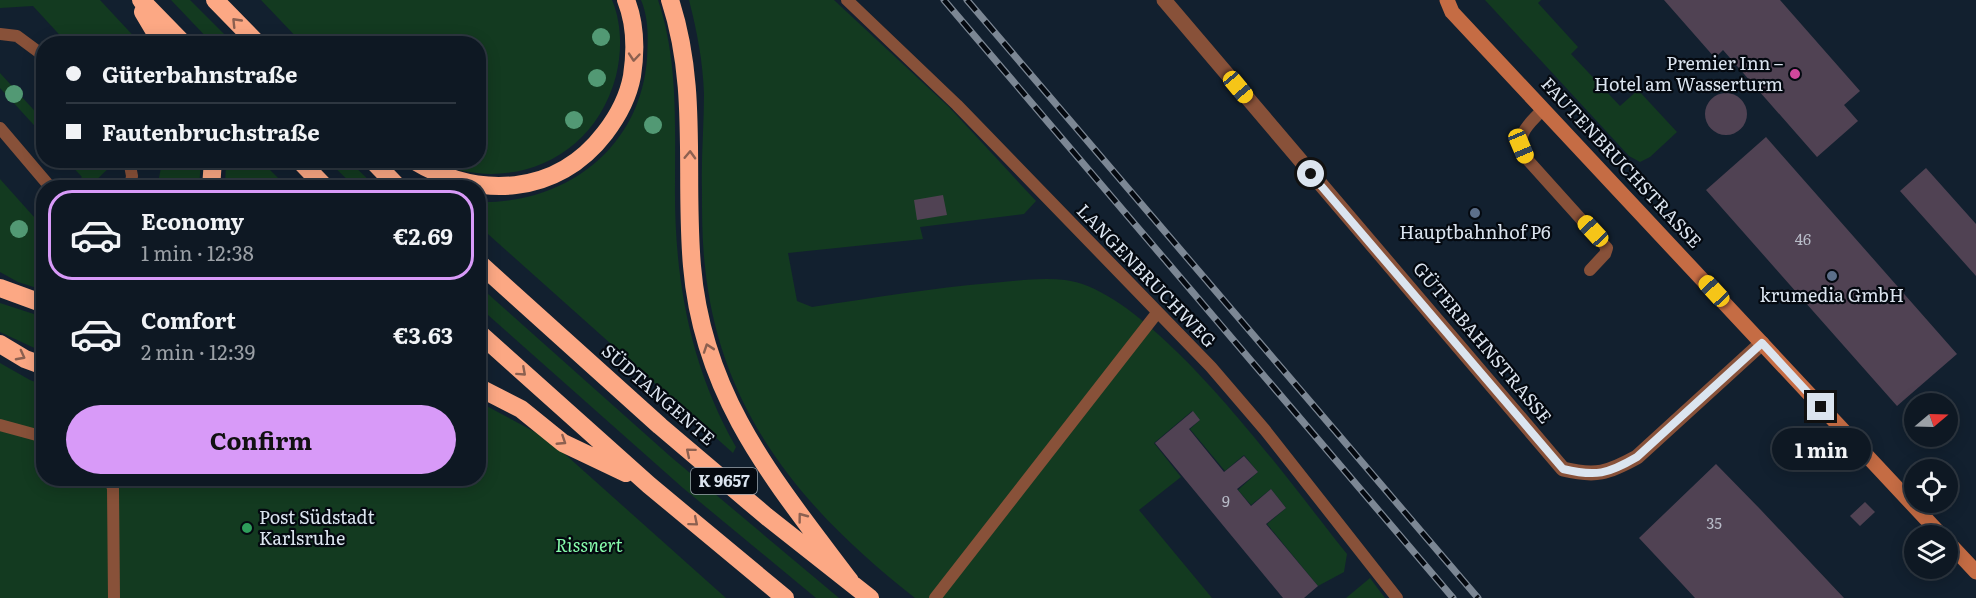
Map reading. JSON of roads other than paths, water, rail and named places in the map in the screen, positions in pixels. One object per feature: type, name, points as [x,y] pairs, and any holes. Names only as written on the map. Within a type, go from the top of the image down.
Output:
[{"type":"highway","points":[[136,0],[157,36]]},
{"type":"highway","points":[[141,0],[176,36]]},
{"type":"highway","points":[[215,0],[250,36]]},
{"type":"highway","points":[[486,185],[497,187],[543,179],[576,164],[595,147],[615,120],[629,93],[635,58],[635,33],[626,0]]},
{"type":"highway","points":[[670,0],[682,41],[686,72],[691,126],[688,194],[692,267],[703,335],[721,388],[750,444],[850,581]]},
{"type":"highway","points":[[307,168],[318,180]]},
{"type":"highway","points":[[380,168],[391,180]]},
{"type":"highway","points":[[430,168],[455,180]]},
{"type":"highway","name":"SÜDTANGENTE","points":[[486,269],[660,426],[766,516],[870,598]]},
{"type":"highway","points":[[0,288],[36,301]]},
{"type":"highway","name":"K 9657","points":[[486,339],[649,484],[785,598]]},
{"type":"highway","points":[[0,344],[36,363]]},
{"type":"highway","points":[[486,391],[521,409],[563,443],[649,484]]},
{"type":"main road","name":"FAUTENBRUCHSTRASSE","points":[[1447,0],[1452,12],[1932,525]]},
{"type":"main road","points":[[1958,553],[1976,572]]},
{"type":"street","name":"GÜTERBAHNSTRASSE","points":[[1164,0],[1563,469],[1587,475],[1615,470],[1637,457],[1762,343]]},
{"type":"lane","name":"LANGENBRUCHWEG","points":[[847,0],[957,105],[1211,368],[1265,430],[1397,598]]},
{"type":"lane","points":[[0,34],[17,36],[36,50]]},
{"type":"lane","points":[[1544,109],[1521,133],[1521,146],[1526,158],[1607,248],[1605,254],[1590,270]]},
{"type":"lane","points":[[0,128],[44,180]]},
{"type":"lane","points":[[935,598],[1157,313]]},
{"type":"lane","points":[[0,424],[36,435]]},
{"type":"lane","points":[[111,486],[114,598]]},
{"type":"railway","points":[[944,0],[1453,598]]},
{"type":"railway","points":[[967,0],[1478,598]]},
{"type":"place","name":"Premier Inn – Hotel am Wasserturm","points":[[1795,74]]},
{"type":"place","name":"Hauptbahnhof P6","points":[[1475,213]]},
{"type":"place","name":"krumedia GmbH","points":[[1832,276]]},
{"type":"place","name":"Post Südstadt Karlsruhe","points":[[247,528]]},
{"type":"park label","name":"Rissnert","points":[[589,546]]}]
